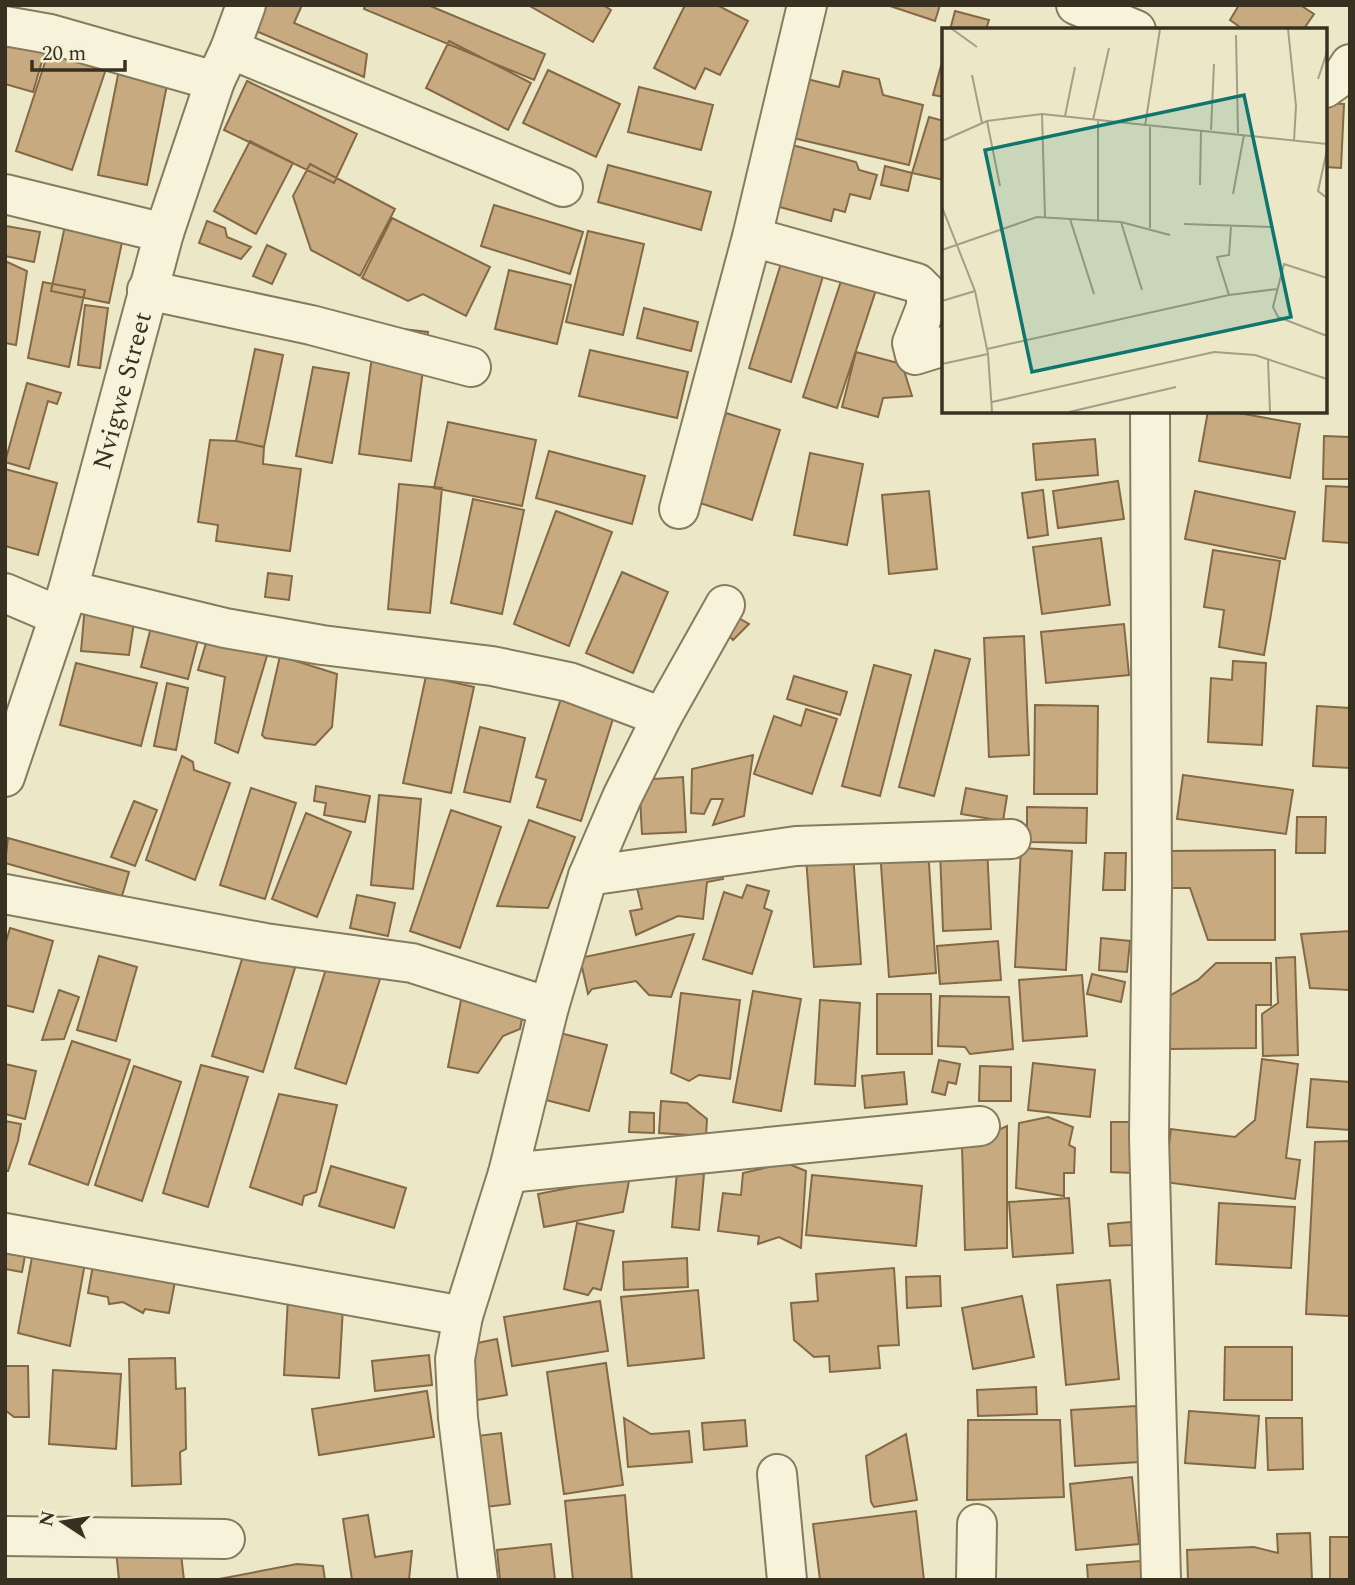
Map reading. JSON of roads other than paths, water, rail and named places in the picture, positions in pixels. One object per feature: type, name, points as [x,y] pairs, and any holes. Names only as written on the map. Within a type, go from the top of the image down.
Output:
[{"type":"street","name":"Nvigwe Street","points":[[5,777],[64,603],[164,233],[246,5]]},
{"type":"street","points":[[679,509],[752,237],[807,5]]},
{"type":"street","points":[[1076,5],[1131,28]]},
{"type":"street","points":[[5,26],[223,65],[563,187]]},
{"type":"street","points":[[1327,87],[1343,75],[1350,65]]},
{"type":"street","points":[[5,194],[164,233]]},
{"type":"street","points":[[752,237],[917,283],[926,292],[926,307],[912,343],[915,355],[942,347]]},
{"type":"street","points":[[148,290],[311,325],[471,367]]},
{"type":"street","points":[[1150,413],[1152,886],[1149,1137],[1161,1580]]},
{"type":"street","points":[[5,593],[322,645],[492,666],[569,682],[662,716]]},
{"type":"street","points":[[478,1580],[458,1418],[455,1360],[463,1316],[508,1172],[549,1007],[588,876],[622,797],[662,716],[725,605]]},
{"type":"street","points":[[588,876],[796,846],[1011,839]]},
{"type":"street","points":[[5,894],[265,943],[412,963],[549,1007]]},
{"type":"street","points":[[508,1172],[979,1126]]},
{"type":"street","points":[[5,1233],[463,1316]]},
{"type":"street","points":[[777,1474],[787,1580]]},
{"type":"street","points":[[975,1580],[977,1524]]},
{"type":"street","points":[[5,1536],[225,1539]]}]
